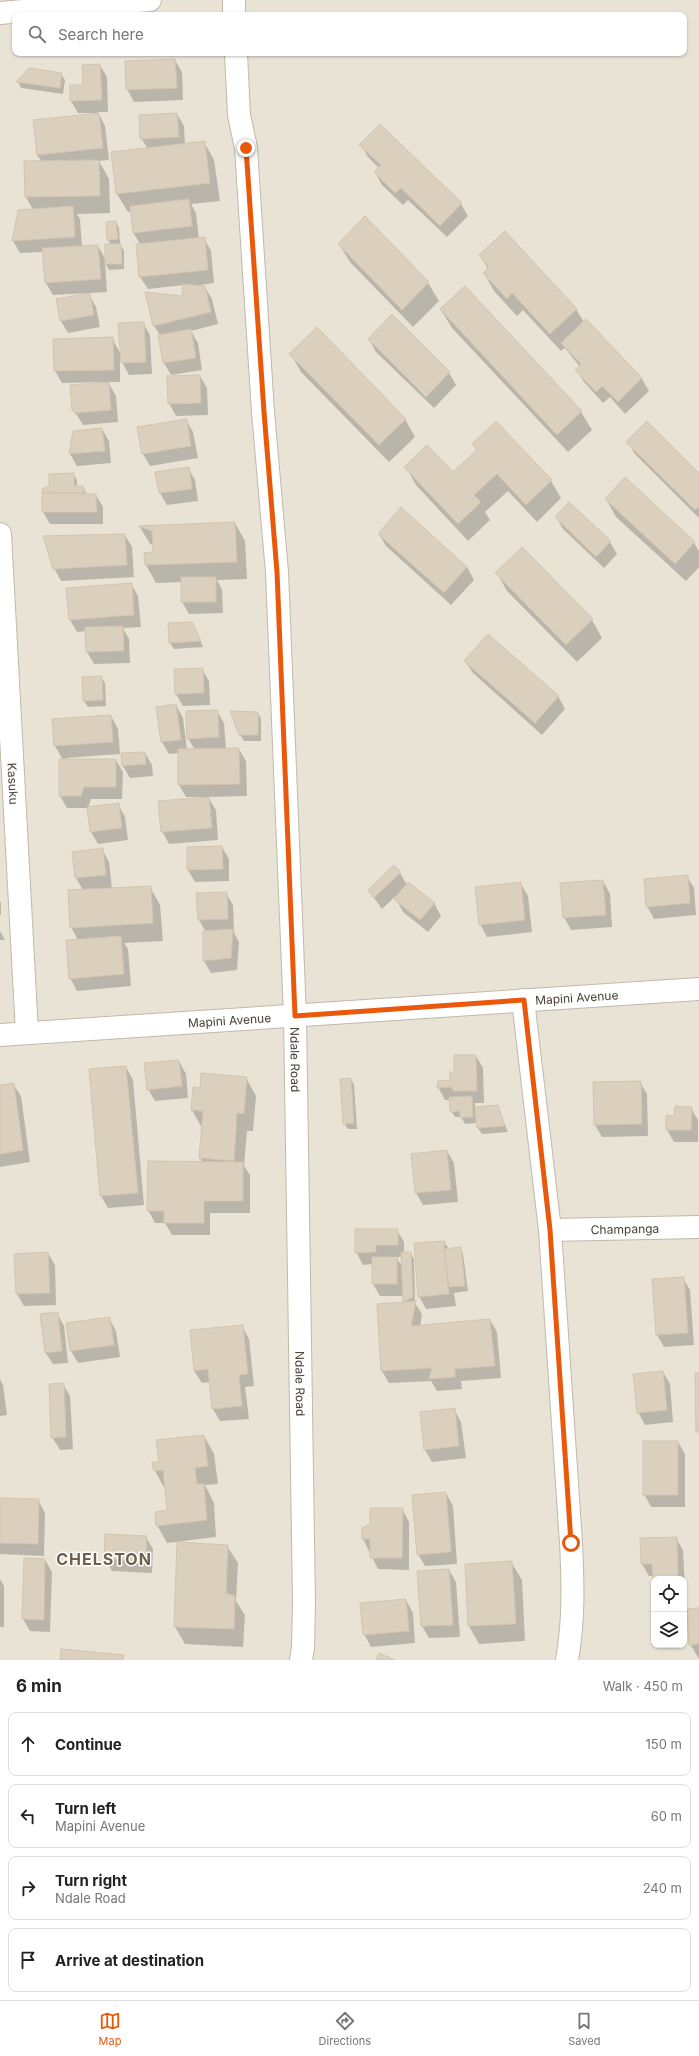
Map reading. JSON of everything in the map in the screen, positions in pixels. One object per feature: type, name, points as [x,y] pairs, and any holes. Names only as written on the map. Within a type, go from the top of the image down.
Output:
[{"type":"street","points":[[0,13],[150,0]]},
{"type":"street","points":[[234,0],[234,12]]},
{"type":"street","name":"Ndale Road","points":[[236,56],[239,114],[246,148],[264,412],[277,572],[295,1016],[304,1604],[303,1648],[301,1660]]},
{"type":"street","name":"Kasuku","points":[[0,534],[27,1033]]},
{"type":"street","name":"Mapini Avenue","points":[[0,1035],[699,989]]},
{"type":"street","points":[[524,1000],[550,1230],[574,1589],[567,1660]]},
{"type":"street","name":"Champanga","points":[[550,1230],[699,1227]]},
{"type":"shaded area","points":[[0,0],[699,0],[699,1660],[0,1660]]},
{"type":"building","points":[[175,59],[177,88],[126,90],[125,61]]},
{"type":"building","points":[[100,64],[102,100],[70,101],[70,85],[83,85],[82,65]]},
{"type":"building","points":[[29,68],[62,73],[60,88],[16,82]]},
{"type":"building","points":[[99,113],[103,148],[37,155],[33,120]]},
{"type":"building","points":[[177,113],[179,137],[140,139],[139,115]]},
{"type":"building","points":[[380,124],[462,203],[440,226],[401,188],[395,193],[374,172],[381,165],[359,145]]},
{"type":"building","points":[[205,141],[210,183],[116,194],[111,152]]},
{"type":"building","points":[[99,160],[100,196],[25,197],[24,161]]},
{"type":"building","points":[[189,199],[192,226],[133,233],[130,206]]},
{"type":"building","points":[[73,206],[75,237],[12,241],[18,210]]},
{"type":"building","points":[[365,216],[429,282],[402,310],[338,244]]},
{"type":"building","points":[[116,221],[118,239],[107,240],[106,222]]},
{"type":"building","points":[[505,231],[577,309],[550,334],[512,293],[507,299],[483,273],[489,267],[479,255]]},
{"type":"building","points":[[205,237],[208,270],[139,277],[136,244]]},
{"type":"building","points":[[105,244],[121,244],[122,264],[105,264]]},
{"type":"building","points":[[98,245],[101,279],[45,283],[42,248]]},
{"type":"building","points":[[183,284],[205,286],[211,312],[153,326],[145,292],[182,296]]},
{"type":"building","points":[[465,286],[582,411],[557,435],[440,309]]},
{"type":"building","points":[[90,293],[94,315],[60,321],[56,299]]},
{"type":"building","points":[[392,314],[450,372],[426,397],[368,339]]},
{"type":"building","points":[[586,319],[642,378],[618,402],[602,386],[596,392],[575,370],[581,364],[561,343]]},
{"type":"building","points":[[144,322],[146,362],[121,363],[118,323]]},
{"type":"building","points":[[317,327],[406,419],[379,445],[289,354]]},
{"type":"building","points":[[191,329],[196,358],[163,363],[158,335]]},
{"type":"building","points":[[113,337],[114,370],[54,371],[53,339]]},
{"type":"building","points":[[200,375],[201,403],[168,404],[167,376]]},
{"type":"building","points":[[109,382],[111,410],[75,413],[72,410],[70,385]]},
{"type":"building","points":[[187,419],[191,446],[142,454],[137,427]]},
{"type":"building","points":[[496,421],[552,480],[526,505],[497,474],[474,495],[481,502],[458,524],[404,467],[427,445],[453,472],[477,450],[472,444]]},
{"type":"building","points":[[647,421],[699,473],[699,507],[695,510],[626,442]]},
{"type":"building","points":[[102,428],[105,451],[69,454],[73,431]]},
{"type":"building","points":[[189,467],[192,489],[159,493],[155,472]]},
{"type":"building","points":[[74,473],[74,486],[84,486],[84,493],[42,493],[42,489],[49,486],[49,474]]},
{"type":"building","points":[[625,477],[695,542],[675,564],[605,499]]},
{"type":"building","points":[[42,493],[96,494],[97,512],[42,512]]},
{"type":"building","points":[[569,502],[611,541],[596,557],[555,517]]},
{"type":"building","points":[[401,507],[467,567],[444,593],[378,534]]},
{"type":"building","points":[[235,522],[237,562],[145,565],[144,553],[153,552],[152,531],[138,526]]},
{"type":"building","points":[[125,534],[127,565],[53,569],[43,536]]},
{"type":"building","points":[[522,547],[593,619],[566,645],[495,573]]},
{"type":"building","points":[[181,577],[216,577],[216,602],[181,602]]},
{"type":"building","points":[[132,583],[134,615],[69,620],[66,588]]},
{"type":"building","points":[[192,622],[201,641],[169,643],[168,623]]},
{"type":"building","points":[[123,626],[124,651],[86,652],[85,627]]},
{"type":"building","points":[[488,634],[559,696],[535,723],[464,661]]},
{"type":"building","points":[[203,668],[204,693],[175,694],[174,669]]},
{"type":"building","points":[[102,676],[103,700],[83,701],[82,677]]},
{"type":"building","points":[[176,704],[181,740],[161,742],[156,707]]},
{"type":"building","points":[[218,710],[219,737],[187,739],[186,711]]},
{"type":"building","points":[[230,711],[258,712],[258,735],[239,735]]},
{"type":"building","points":[[111,715],[113,742],[54,746],[52,719]]},
{"type":"building","points":[[239,748],[240,784],[178,785],[178,749]]},
{"type":"building","points":[[145,752],[146,764],[122,766],[121,753]]},
{"type":"building","points":[[59,759],[116,759],[116,787],[84,787],[81,796],[59,796]]},
{"type":"building","points":[[209,797],[212,828],[161,832],[158,801]]},
{"type":"building","points":[[119,803],[122,828],[90,832],[87,807]]},
{"type":"building","points":[[222,846],[223,869],[187,870],[187,847]]},
{"type":"building","points":[[103,848],[106,875],[75,878],[72,852]]},
{"type":"building","points":[[394,865],[401,872],[374,898],[368,890]]},
{"type":"building","points":[[688,875],[690,903],[646,907],[644,879]]},
{"type":"building","points":[[603,880],[606,915],[563,918],[560,883]]},
{"type":"building","points":[[408,882],[435,903],[420,920],[394,899]]},
{"type":"building","points":[[521,882],[525,920],[479,925],[475,887]]},
{"type":"building","points":[[151,886],[153,923],[70,928],[68,890]]},
{"type":"building","points":[[227,892],[228,919],[198,920],[196,893]]},
{"type":"building","points":[[233,929],[231,958],[203,961],[203,931]]},
{"type":"building","points":[[121,936],[124,974],[69,979],[66,940]]},
{"type":"building","points":[[454,1055],[476,1055],[477,1091],[453,1091],[452,1087],[437,1088],[438,1081],[450,1080],[450,1071],[454,1074]]},
{"type":"building","points":[[179,1060],[182,1086],[147,1090],[144,1063]]},
{"type":"building","points":[[126,1066],[138,1193],[100,1196],[89,1069]]},
{"type":"building","points":[[201,1073],[247,1077],[244,1114],[237,1113],[234,1161],[199,1158],[203,1111],[191,1110],[193,1087],[200,1088]]},
{"type":"building","points":[[351,1078],[354,1123],[343,1124],[340,1079]]},
{"type":"building","points":[[641,1081],[642,1124],[594,1125],[593,1082]]},
{"type":"building","points":[[14,1083],[23,1150],[0,1154],[0,1085]]},
{"type":"building","points":[[472,1096],[473,1117],[460,1118],[460,1111],[450,1112],[449,1097]]},
{"type":"building","points":[[498,1105],[505,1126],[477,1128],[475,1107]]},
{"type":"building","points":[[675,1106],[692,1107],[691,1130],[666,1130],[666,1115],[674,1116]]},
{"type":"building","points":[[447,1150],[451,1190],[415,1193],[411,1154]]},
{"type":"building","points":[[148,1161],[243,1162],[243,1201],[204,1201],[204,1223],[164,1223],[164,1211],[147,1211]]},
{"type":"building","points":[[355,1229],[398,1229],[398,1245],[376,1245],[376,1252],[355,1253]]},
{"type":"building","points":[[445,1241],[444,1249],[449,1294],[418,1297],[414,1243]]},
{"type":"building","points":[[461,1247],[465,1286],[449,1287],[444,1249]]},
{"type":"building","points":[[48,1252],[50,1293],[16,1294],[14,1254]]},
{"type":"building","points":[[401,1252],[411,1252],[413,1297],[403,1302]]},
{"type":"building","points":[[372,1257],[397,1257],[397,1284],[372,1284]]},
{"type":"building","points":[[684,1277],[688,1333],[656,1335],[652,1279]]},
{"type":"building","points":[[416,1301],[411,1326],[490,1319],[495,1366],[455,1369],[455,1377],[429,1379],[432,1368],[381,1371],[377,1304]]},
{"type":"building","points":[[58,1312],[62,1351],[45,1353],[40,1314]]},
{"type":"building","points":[[110,1317],[114,1345],[70,1351],[66,1323]]},
{"type":"building","points":[[243,1325],[248,1374],[239,1375],[242,1406],[212,1409],[208,1369],[194,1371],[190,1330]]},
{"type":"building","points":[[663,1371],[667,1410],[637,1413],[633,1374]]},
{"type":"building","points":[[695,1373],[699,1373],[699,1432],[696,1432]]},
{"type":"building","points":[[64,1383],[66,1437],[51,1438],[49,1384]]},
{"type":"building","points":[[455,1408],[459,1446],[424,1450],[420,1412]]},
{"type":"building","points":[[204,1435],[208,1466],[195,1468],[197,1484],[204,1484],[207,1520],[156,1526],[155,1512],[167,1510],[163,1470],[154,1471],[152,1462],[159,1462],[156,1440]]},
{"type":"building","points":[[643,1441],[678,1441],[678,1495],[643,1495]]},
{"type":"building","points":[[446,1492],[451,1552],[417,1555],[412,1495]]},
{"type":"building","points":[[0,1498],[39,1499],[38,1544],[0,1543]]},
{"type":"building","points":[[370,1508],[403,1508],[402,1558],[370,1558],[370,1539],[362,1539],[362,1528],[370,1524]]},
{"type":"building","points":[[105,1534],[147,1536],[146,1561],[104,1559]]},
{"type":"building","points":[[677,1537],[678,1576],[653,1576],[652,1564],[641,1564],[640,1538]]},
{"type":"building","points":[[177,1542],[228,1545],[226,1593],[235,1596],[234,1629],[174,1627]]},
{"type":"building","points":[[24,1558],[45,1559],[44,1620],[22,1619]]},
{"type":"building","points":[[512,1561],[516,1624],[468,1626],[465,1564]]},
{"type":"building","points":[[449,1569],[453,1625],[421,1626],[417,1571]]},
{"type":"building","points":[[406,1599],[409,1631],[363,1635],[360,1603]]},
{"type":"building","points":[[699,1608],[699,1644],[689,1645],[687,1609]]},
{"type":"building","points":[[61,1649],[124,1655],[123,1660],[60,1660]]},
{"type":"building","points":[[379,1653],[395,1660],[376,1660]]},
{"type":"district","name":"CHELSTON","points":[[104,1559]]},
{"type":"route","points":[[246,148],[264,412],[277,572],[295,1016],[524,1000],[550,1230],[571,1543]]}]
